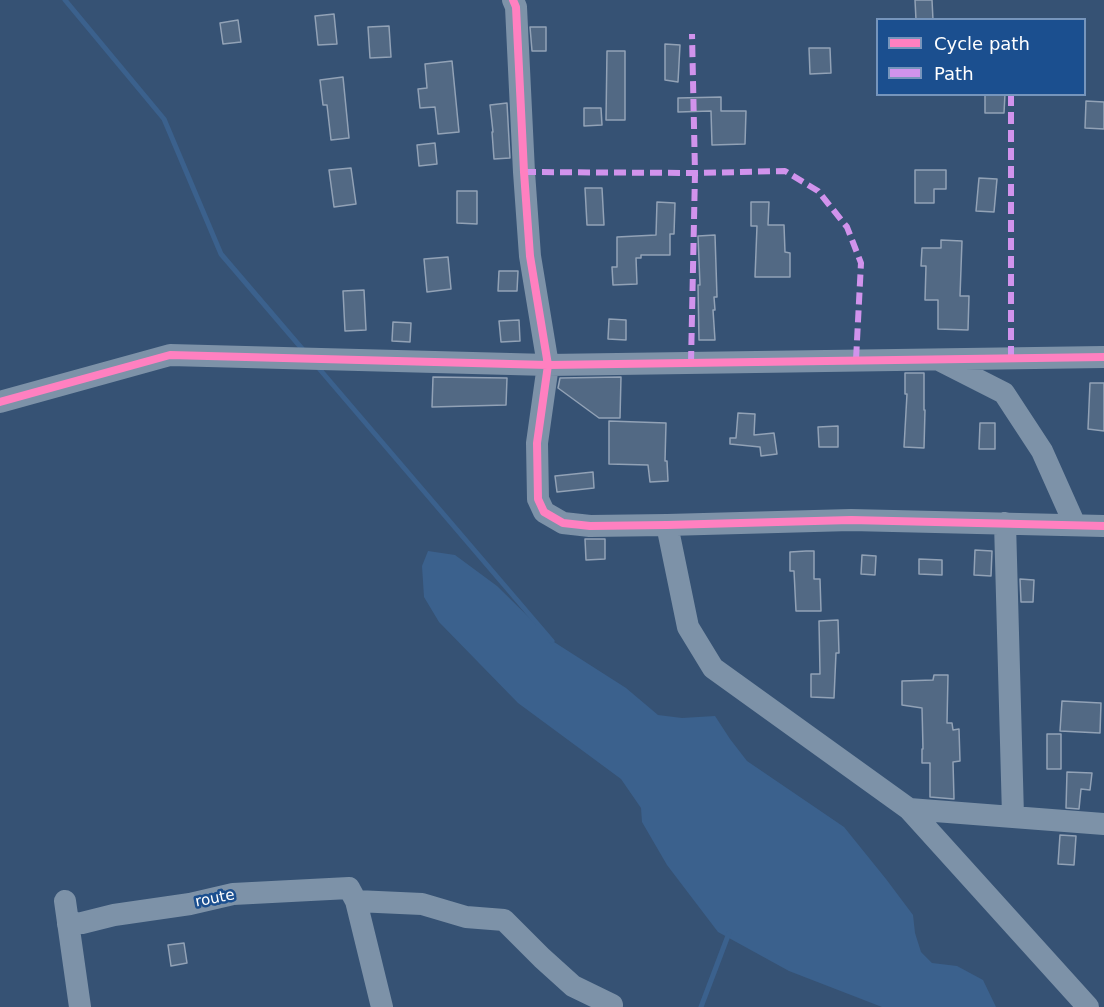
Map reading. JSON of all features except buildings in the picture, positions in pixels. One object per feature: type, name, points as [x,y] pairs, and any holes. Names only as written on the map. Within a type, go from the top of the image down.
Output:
[{"type":"street","points":[[513,0],[516,7],[530,256],[548,365],[537,443],[538,499],[544,512],[563,523],[590,526],[851,520],[1104,526]]},
{"type":"street","points":[[0,402],[170,355],[548,365],[1104,357]]},
{"type":"street","points":[[937,359],[1004,393],[1042,451],[1075,525]]},
{"type":"street","points":[[1005,523],[1013,816]]},
{"type":"street","points":[[667,525],[688,627],[714,668],[909,809],[1088,1007]]},
{"type":"street","points":[[909,809],[1104,824]]},
{"type":"street","name":"route","points":[[68,924],[190,904],[233,894],[349,888],[356,902]]},
{"type":"street","points":[[65,901],[80,1007]]},
{"type":"street","points":[[382,1007],[356,902],[422,904],[466,917],[504,920],[573,986],[612,1005]]},
{"type":"water","points":[[428,551],[455,555],[497,586],[554,642],[626,688],[658,715],[682,718],[715,716],[747,761],[844,827],[913,915],[915,933],[921,952],[932,963],[957,966],[983,980],[996,1007],[882,1007],[789,971],[718,932],[667,865],[642,822],[641,808],[621,779],[518,703],[439,622],[424,597],[422,566]]},
{"type":"waterway","points":[[65,0],[164,119],[221,254],[304,351]]},
{"type":"waterway","points":[[316,365],[552,641]]},
{"type":"waterway","points":[[701,1007],[729,933]]},
{"type":"marked path","points":[[691,363],[695,173],[692,34]]},
{"type":"marked path","points":[[1011,96],[1011,358]]},
{"type":"marked path","points":[[524,172],[785,171],[818,191],[847,227],[861,263],[856,360]]},
{"type":"cycle path","points":[[513,0],[516,7],[530,256],[548,365],[537,443],[538,499],[544,512],[563,523],[590,526],[851,520],[1104,526]]},
{"type":"cycle path","points":[[0,402],[170,355],[548,365],[1104,357]]}]
